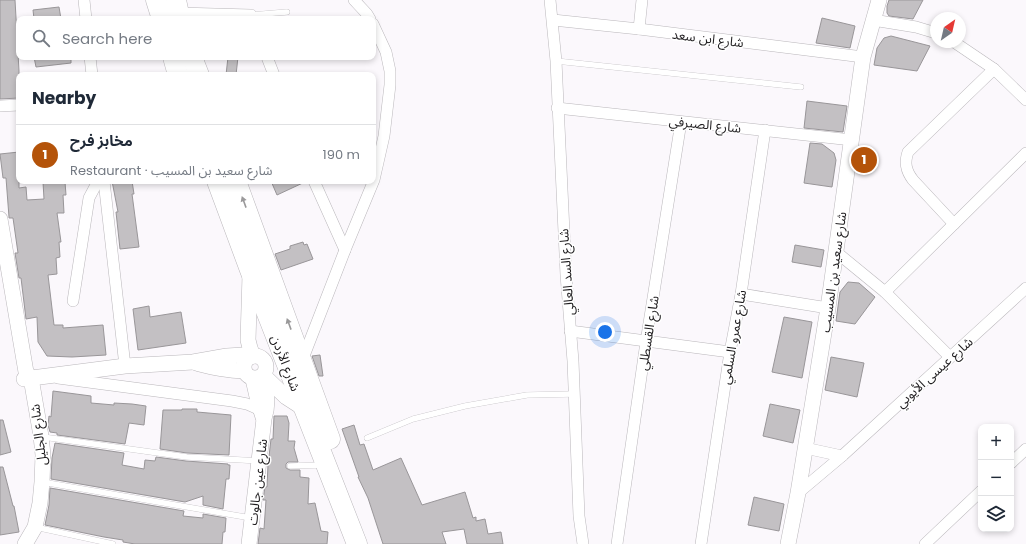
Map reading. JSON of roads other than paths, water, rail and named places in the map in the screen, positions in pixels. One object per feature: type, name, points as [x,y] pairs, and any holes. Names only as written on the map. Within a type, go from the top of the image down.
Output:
[{"type":"highway","points":[[156,0],[174,13]]},
{"type":"highway","points":[[174,60],[177,72]]},
{"type":"highway","points":[[193,60],[197,72]]},
{"type":"highway","name":"شارع الأردن","points":[[218,184],[303,408],[328,465],[357,544]]},
{"type":"highway","name":"شارع الأردن","points":[[237,184],[368,544]]},
{"type":"street","points":[[84,0],[86,16]]},
{"type":"street","points":[[354,0],[368,16]]},
{"type":"street","name":"شارع السد العالي","points":[[550,0],[556,61],[557,108],[574,394],[579,516],[583,544]]},
{"type":"street","points":[[639,29],[642,0]]},
{"type":"street","name":"شارع سعيد بن المسيب","points":[[788,544],[798,493],[828,308],[863,57],[879,0]]},
{"type":"street","points":[[174,13],[232,16]]},
{"type":"street","name":"شارع ابن سعد","points":[[553,20],[639,29],[863,57]]},
{"type":"street","points":[[873,20],[916,27],[930,31]]},
{"type":"street","points":[[376,30],[386,52],[390,71],[390,92],[384,136],[376,171]]},
{"type":"street","points":[[963,48],[994,69],[1026,100]]},
{"type":"street","points":[[90,60],[92,72]]},
{"type":"street","points":[[268,60],[273,72]]},
{"type":"street","points":[[954,224],[908,173],[906,160],[908,152],[994,69]]},
{"type":"street","points":[[0,106],[16,105]]},
{"type":"street","name":"شارع الصيرفي","points":[[557,108],[852,140]]},
{"type":"street","name":"شارع القسطلي","points":[[617,544],[646,342],[681,122]]},
{"type":"street","name":"شارع عمرو السلمي","points":[[701,544],[730,352],[741,294],[765,130]]},
{"type":"street","points":[[885,292],[1026,153]]},
{"type":"street","points":[[73,301],[88,203],[96,184]]},
{"type":"street","points":[[104,184],[125,366]]},
{"type":"street","points":[[315,184],[345,250]]},
{"type":"street","points":[[302,361],[372,184]]},
{"type":"street","name":"شارع الجليل","points":[[0,219],[31,377],[43,455],[40,503],[25,544]]},
{"type":"street","points":[[835,251],[885,292],[950,357]]},
{"type":"street","points":[[250,270],[248,340],[252,356]]},
{"type":"street","name":"شارع عيسى الأيوبي","points":[[798,493],[842,456],[1026,288]]},
{"type":"street","points":[[741,294],[828,308]]},
{"type":"street","points":[[570,331],[610,335],[646,342],[730,352]]},
{"type":"street","points":[[31,377],[125,366],[193,362],[227,356],[252,356]]},
{"type":"street","points":[[252,356],[245,363],[256,375],[303,408]]},
{"type":"street","name":"شارع عين جالوت","points":[[249,544],[263,414],[268,396],[256,375],[266,372],[266,364],[261,358],[252,356]]},
{"type":"street","points":[[193,362],[219,369],[256,375]]},
{"type":"street","points":[[31,377],[232,401],[247,404],[263,414]]},
{"type":"street","name":"شارع الجليل","points":[[16,544],[32,527],[35,479],[31,377]]},
{"type":"street","points":[[805,448],[842,456]]},
{"type":"street","points":[[1014,460],[1026,449]]},
{"type":"street","points":[[925,544],[978,494]]},
{"type":"lane","points":[[258,16],[287,12]]},
{"type":"lane","points":[[556,61],[801,87]]},
{"type":"lane","points":[[367,438],[414,419],[465,406],[526,395],[574,394]]},
{"type":"lane","points":[[41,436],[187,457],[259,462]]},
{"type":"lane","points":[[290,466],[328,465]]},
{"type":"lane","points":[[42,482],[253,518]]},
{"type":"lane","points":[[32,527],[113,544]]},
{"type":"place","name":"مخابز فرح","points":[[864,160]]}]
